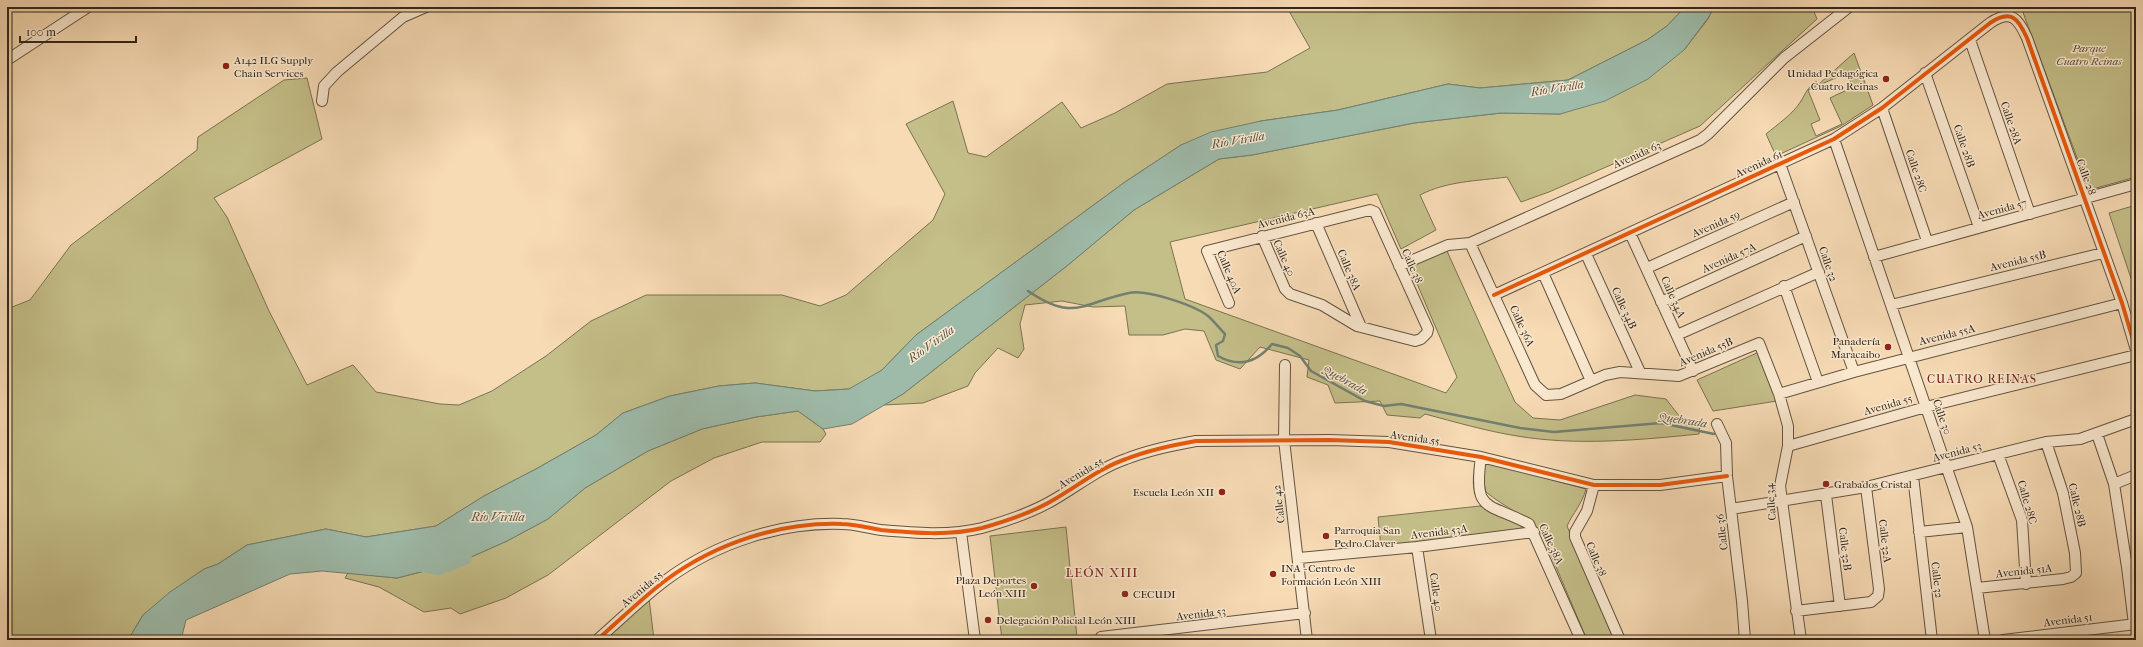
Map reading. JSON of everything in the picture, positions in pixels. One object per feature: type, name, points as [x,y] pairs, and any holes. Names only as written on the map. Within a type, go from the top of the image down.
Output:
[{"type":"street","points":[[7,60],[88,7]]},
{"type":"street","points":[[322,101],[324,86],[337,72],[403,17],[426,7]]},
{"type":"street","name":"Avenida 63","points":[[1399,266],[1448,245],[1470,243],[1700,140],[1708,134],[1784,58],[1849,7]]},
{"type":"street","name":"Avenida 61","points":[[1494,295],[1834,139],[1882,108],[1925,72],[1995,20],[2010,16]]},
{"type":"street","name":"Calle 28","points":[[2010,16],[2018,21],[2023,28],[2122,303],[2136,350]]},
{"type":"street","name":"Calle 28A","points":[[1970,40],[2030,214]]},
{"type":"street","name":"Calle 28B","points":[[1925,72],[1980,227]]},
{"type":"street","name":"Calle 28C","points":[[1882,108],[1927,241]]},
{"type":"street","name":"Calle 30","points":[[1834,139],[1967,527],[1972,548],[1985,640]]},
{"type":"street","name":"Calle 32","points":[[1780,164],[1854,372]]},
{"type":"street","name":"Avenida 57","points":[[1874,257],[2136,184]]},
{"type":"street","name":"Avenida 59","points":[[1647,268],[1794,202]]},
{"type":"street","name":"Avenida 63A","points":[[1208,251],[1316,222],[1371,210]]},
{"type":"street","name":"Calle 38","points":[[1361,327],[1415,340],[1422,339],[1427,334],[1428,329],[1375,212],[1371,210]]},
{"type":"street","name":"Calle 38A","points":[[1316,222],[1361,327]]},
{"type":"street","name":"Calle 34A","points":[[1630,233],[1693,371]]},
{"type":"street","name":"Calle 40","points":[[1262,236],[1285,289],[1290,294],[1322,305],[1361,327]]},
{"type":"street","name":"Avenida 57A","points":[[1661,302],[1806,236]]},
{"type":"street","name":"Calle 36A","points":[[1470,243],[1535,385],[1546,395]]},
{"type":"street","name":"Calle 40A","points":[[1208,251],[1207,253],[1230,303]]},
{"type":"street","name":"Avenida 55B","points":[[1891,305],[2103,252]]},
{"type":"street","name":"Calle 34B","points":[[1586,254],[1640,372]]},
{"type":"street","points":[[1677,335],[1784,286],[1819,272]]},
{"type":"street","points":[[1543,273],[1591,381]]},
{"type":"street","points":[[1784,286],[1818,382]]},
{"type":"street","name":"Avenida 55A","points":[[1779,394],[1909,357],[2122,303]]},
{"type":"street","name":"Avenida 55B","points":[[1546,395],[1561,394],[1612,373],[1640,372],[1672,377],[1693,371],[1758,343]]},
{"type":"street","name":"Calle 34","points":[[1758,343],[1779,394],[1788,423],[1788,446],[1781,476],[1782,502],[1800,640]]},
{"type":"street","name":"Avenida 55","points":[[1788,446],[1926,407],[2136,355]]},
{"type":"street","name":"Calle 42","points":[[1285,365],[1284,440],[1299,558],[1307,640]]},
{"type":"street","name":"Avenida 53","points":[[1731,509],[1826,495],[1866,487],[1947,468],[2046,442],[2080,439],[2136,418]]},
{"type":"street","name":"Calle 36","points":[[1717,424],[1726,443],[1727,476],[1745,640]]},
{"type":"street","points":[[2096,434],[2114,484],[2132,567],[2135,624]]},
{"type":"street","name":"Avenida 55","points":[[597,640],[650,592],[687,566],[725,546],[763,533],[804,526],[842,524],[922,533],[961,532],[1023,515],[1055,499],[1106,468],[1126,458],[1176,444],[1214,440],[1389,442],[1481,457],[1594,485],[1660,485],[1727,476]]},
{"type":"street","name":"Calle 28B","points":[[2046,442],[2063,493],[2068,514],[2076,553],[2076,571],[2074,575]]},
{"type":"street","name":"Calle 28C","points":[[1998,454],[2022,520],[2026,584]]},
{"type":"street","name":"Calle 38A","points":[[1481,457],[1478,482],[1479,494],[1484,502],[1529,524],[1534,532],[1581,640]]},
{"type":"street","points":[[2114,484],[2136,475]]},
{"type":"street","name":"Calle 32","points":[[1913,476],[1932,640]]},
{"type":"street","name":"Calle 38","points":[[1594,485],[1587,511],[1575,532],[1575,537],[1620,640]]},
{"type":"street","name":"Calle 32A","points":[[1840,606],[1871,602],[1877,598],[1879,589],[1866,487]]},
{"type":"street","name":"Calle 32B","points":[[1826,495],[1840,606]]},
{"type":"street","points":[[1919,532],[1967,527]]},
{"type":"street","points":[[961,532],[975,640]]},
{"type":"street","name":"Avenida 53A","points":[[1299,558],[1417,547],[1534,532]]},
{"type":"street","name":"Calle 40","points":[[1417,547],[1431,640]]},
{"type":"street","name":"Avenida 51A","points":[[1977,588],[2063,580],[2074,575]]},
{"type":"street","points":[[1796,611],[1840,606]]},
{"type":"street","name":"Avenida 53","points":[[1101,637],[1305,613]]},
{"type":"street","name":"Avenida 51","points":[[2003,640],[2046,637],[2135,624]]},
{"type":"green space","points":[[1285,7],[1685,7],[1667,26],[1647,40],[1568,80],[1480,88],[1448,84],[1338,110],[1261,121],[1181,145],[1125,182],[916,335],[882,370],[849,389],[815,391],[755,383],[719,386],[670,396],[623,413],[596,435],[484,496],[436,526],[366,537],[326,529],[247,545],[218,564],[204,569],[143,615],[128,640],[7,640],[7,537],[10,535],[7,531],[7,391],[9,388],[7,387],[7,309],[30,300],[71,245],[197,150],[198,137],[284,80],[307,78],[322,139],[214,198],[227,217],[269,311],[307,385],[353,365],[376,392],[440,404],[459,405],[492,391],[546,356],[591,321],[646,295],[782,295],[820,306],[846,295],[933,220],[945,194],[906,124],[953,101],[968,153],[986,157],[1062,102],[1081,128],[1115,113],[1167,84],[1267,72],[1310,48],[1289,11]]},
{"type":"green space","points":[[1714,7],[1812,7],[1817,19],[1700,126],[1549,192],[1521,202],[1507,177],[1462,182],[1430,190],[1420,195],[1436,230],[1401,249],[1377,194],[1170,242],[1185,299],[1446,393],[1457,377],[1409,265],[1447,251],[1515,402],[1533,418],[1560,420],[1635,395],[1666,399],[1680,417],[1700,422],[1699,434],[1631,440],[1562,441],[1505,434],[1425,414],[1420,418],[1387,415],[1380,401],[1335,403],[1328,385],[1307,377],[1309,360],[1260,347],[1240,369],[1216,360],[1204,331],[1185,329],[1163,335],[1129,335],[1125,306],[1093,307],[1062,301],[1025,305],[1020,324],[1024,349],[1018,358],[998,348],[975,373],[968,386],[923,403],[884,405],[903,394],[1068,265],[1134,210],[1219,159],[1252,155],[1414,123],[1501,113],[1560,114],[1684,50],[1708,19]]},
{"type":"green space","name":"Parque Cuatro Reinas","points":[[2021,7],[2125,7],[2136,14],[2136,177],[2089,190]]},
{"type":"green space","points":[[1854,53],[1873,105],[1841,126],[1776,156],[1766,134],[1794,110],[1807,91],[1816,81],[1819,84]],"holes":[[[1847,73],[1853,87],[1830,98],[1842,124],[1816,136],[1811,124],[1820,120],[1808,90]]]},
{"type":"green space","points":[[2136,205],[2136,293],[2109,213]]},
{"type":"green space","points":[[1759,352],[1777,401],[1713,411],[1697,380]]},
{"type":"green space","points":[[798,411],[823,429],[826,434],[820,442],[762,442],[714,458],[671,481],[548,575],[506,598],[460,614],[451,608],[424,612],[379,587],[345,578],[348,573],[397,578],[460,562],[507,541],[548,519],[585,488],[648,451],[702,429],[756,417]]},
{"type":"green space","points":[[1485,462],[1586,489],[1567,526],[1614,640],[1587,640],[1543,536],[1523,517],[1486,492],[1483,479]]},
{"type":"green space","points":[[1480,506],[1517,522],[1525,531],[1381,548],[1378,517]]},
{"type":"green space","name":"Plaza Deportes León XIII","points":[[1066,527],[1077,637],[1050,640],[1002,640],[990,536]]},
{"type":"green space","points":[[649,598],[654,640],[602,640]]},
{"type":"water","name":"Río Virilla","points":[[1685,7],[1714,7],[1708,18],[1684,50],[1648,79],[1605,101],[1560,114],[1501,113],[1414,123],[1252,155],[1219,159],[1134,210],[1068,265],[903,394],[852,424],[823,429],[798,411],[756,417],[702,429],[648,451],[585,488],[548,519],[507,541],[460,562],[397,578],[322,571],[290,574],[186,620],[181,640],[128,640],[143,615],[170,592],[204,569],[218,564],[247,545],[326,529],[366,537],[436,526],[484,496],[596,435],[623,413],[670,396],[719,386],[755,383],[815,391],[849,389],[882,370],[916,335],[1125,182],[1181,145],[1211,132],[1261,121],[1338,110],[1448,84],[1480,88],[1568,80],[1647,40],[1667,26]]},
{"type":"waterway","name":"Quebrada","points":[[1028,291],[1044,301],[1068,308],[1089,305],[1113,297],[1137,292],[1170,299],[1192,307],[1208,316],[1225,334],[1223,341],[1216,345],[1218,356],[1233,362],[1240,362],[1254,359],[1272,344],[1288,348],[1300,356],[1311,371],[1365,401],[1384,406],[1401,404],[1520,428],[1554,432],[1661,423],[1714,434]]},
{"type":"waterway","name":"Río Virilla","points":[[418,564],[439,568],[465,558]]},
{"type":"cycle path","points":[[1494,295],[1834,139],[1882,108],[1990,23],[1997,19],[2009,16],[2017,21],[2027,38],[2122,303],[2136,350]]},
{"type":"cycle path","points":[[597,640],[648,594],[685,567],[727,545],[750,537],[772,531],[819,524],[847,524],[881,530],[906,532],[945,533],[970,531],[1010,519],[1037,508],[1116,463],[1152,450],[1196,441],[1330,440],[1389,442],[1481,457],[1594,485],[1660,485],[1727,476]]},
{"type":"place","name":"A142 ILG Supply Chain Services","points":[[226,66]]},
{"type":"place","name":"Unidad Pedagógica Cuatro Reinas","points":[[1886,79]]},
{"type":"place","name":"Panadería Maracaibo","points":[[1888,347]]},
{"type":"place","name":"Grabados Cristal","points":[[1826,484]]},
{"type":"place","name":"Escuela León XII","points":[[1222,492]]},
{"type":"place","name":"Parroquia San Pedro Claver","points":[[1326,536]]},
{"type":"place","name":"INA - Centro de Formación León XIII","points":[[1273,574]]},
{"type":"place","name":"Plaza Deportes León XIII","points":[[1034,586]]},
{"type":"place","name":"CECUDI","points":[[1125,594]]},
{"type":"place","name":"Delegación Policial León XIII","points":[[988,620]]},
{"type":"district","name":"CUATRO REINAS","points":[[1982,379]]},
{"type":"district","name":"LEÓN XIII","points":[[1102,572]]}]
